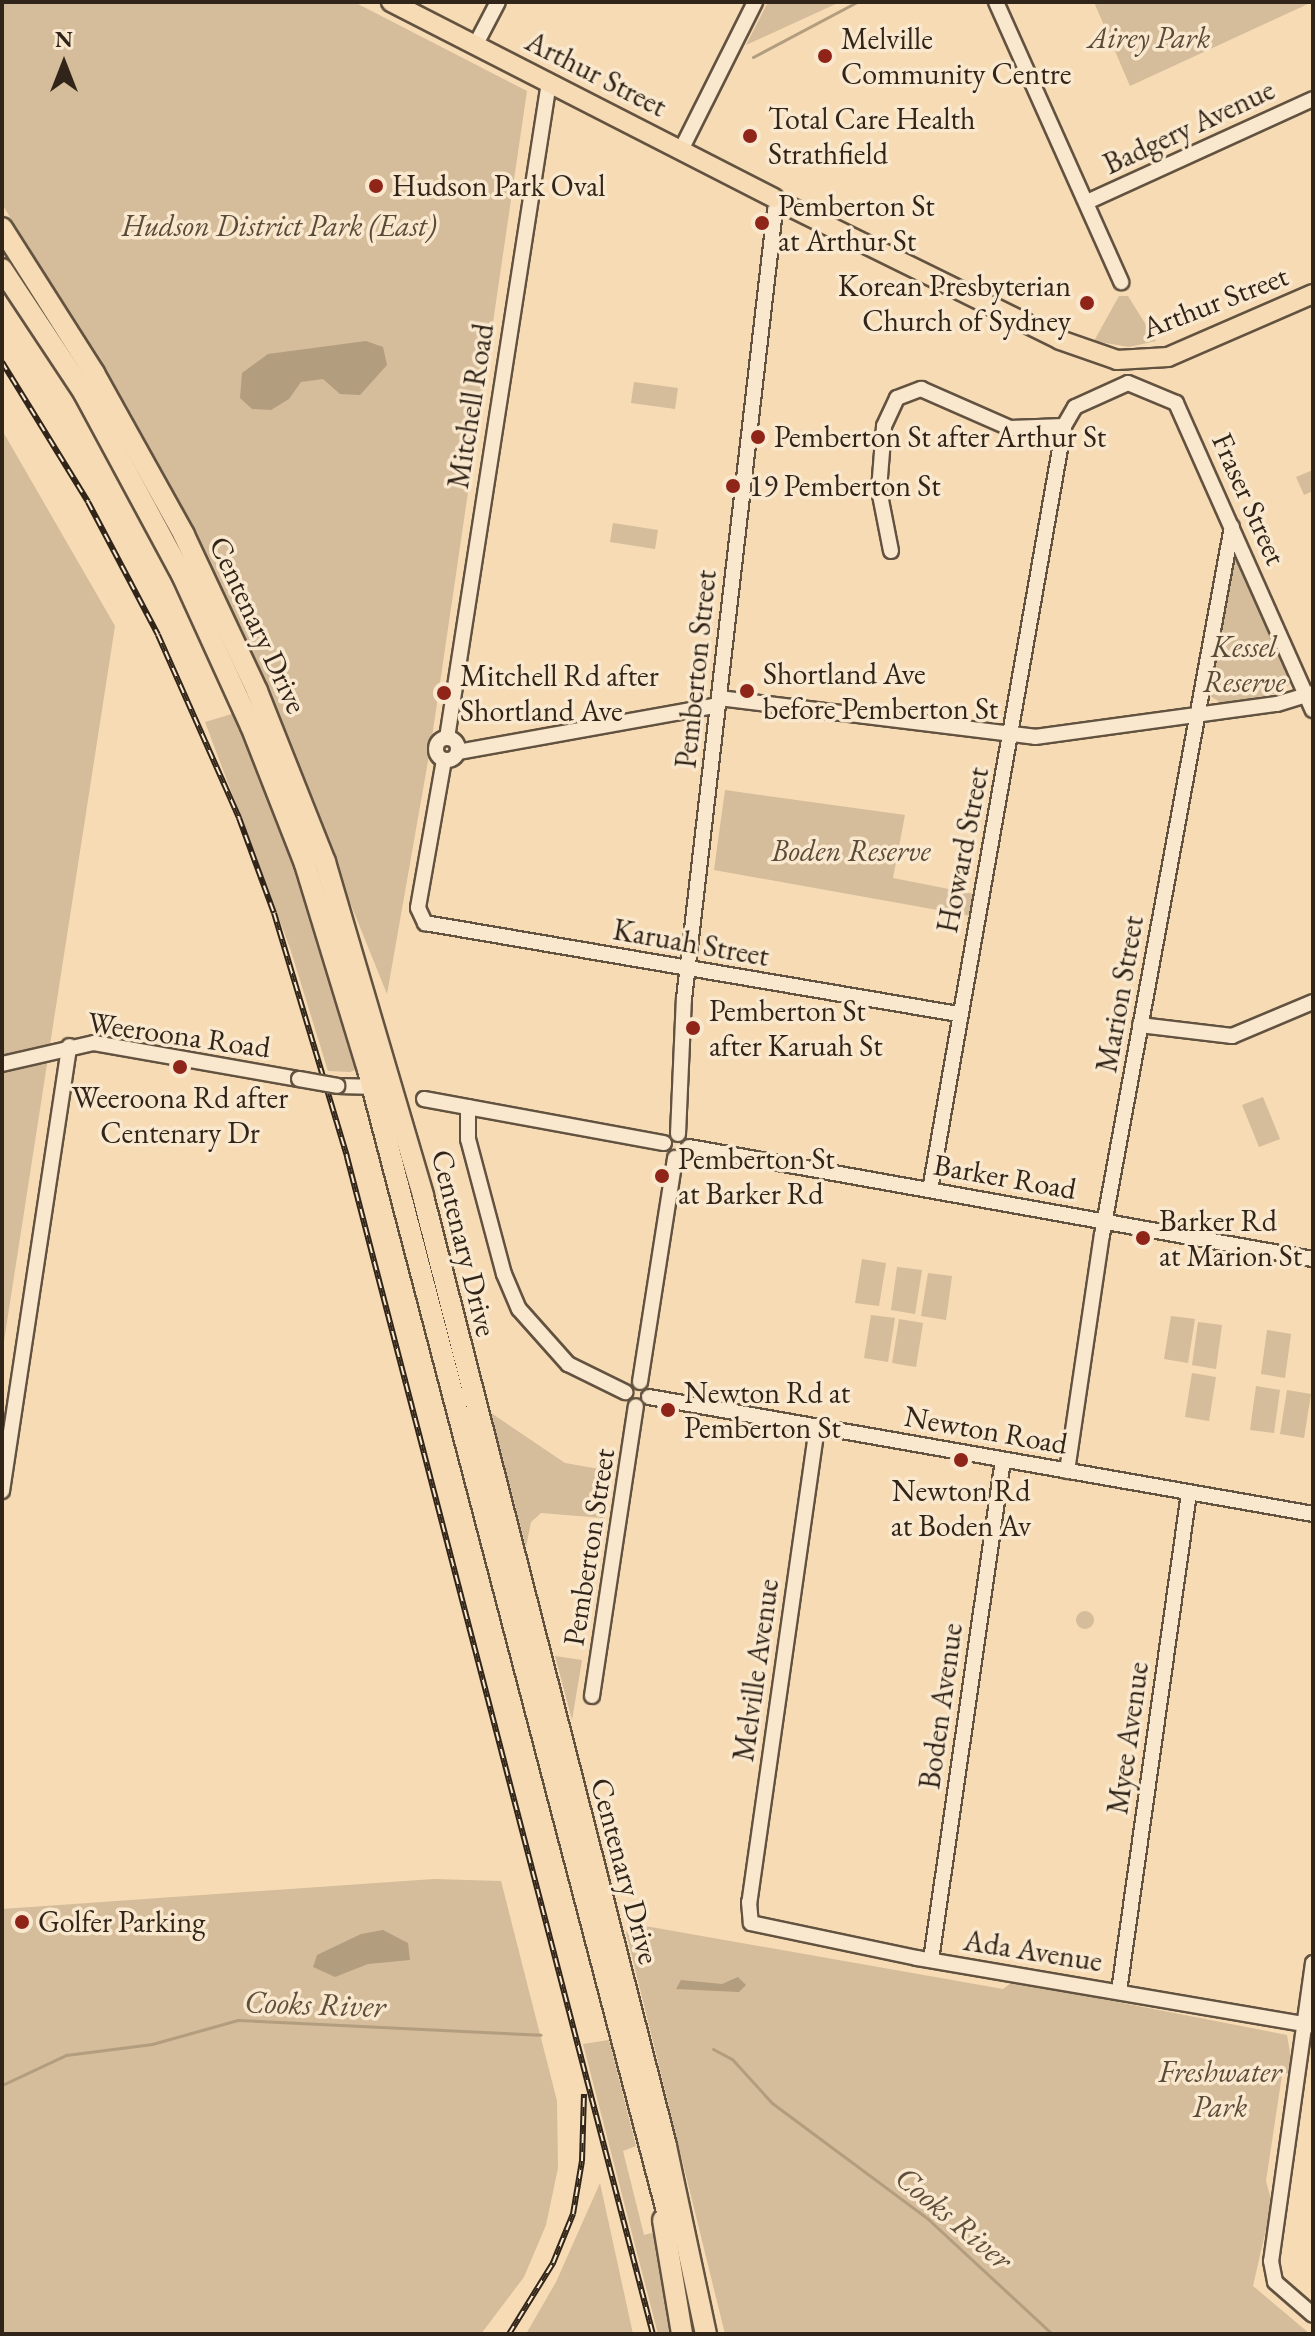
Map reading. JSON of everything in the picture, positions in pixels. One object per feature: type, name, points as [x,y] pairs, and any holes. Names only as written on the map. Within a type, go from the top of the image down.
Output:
[{"type":"highway","name":"Centenary Drive","points":[[2,228],[141,454],[231,633],[325,862],[393,1084],[622,2013]]},
{"type":"highway","name":"Centenary Drive","points":[[2,269],[84,393],[217,649],[305,864],[372,1088],[706,2334]]},
{"type":"highway","name":"Centenary Drive","points":[[670,2202],[693,2334]]},
{"type":"highway","points":[[670,2202],[682,2334]]},
{"type":"highway","points":[[670,2202],[691,2224],[716,2334]]},
{"type":"main road","name":"Arthur Street","points":[[391,2],[682,148],[779,205],[1060,340],[1117,360],[1168,357],[1313,294]]},
{"type":"street","points":[[476,44],[498,2]]},
{"type":"street","points":[[682,148],[755,2]]},
{"type":"street","points":[[996,2],[1121,282]]},
{"type":"street","name":"Mitchell Road","points":[[451,756],[447,738],[549,82]]},
{"type":"street","name":"Badgery Avenue","points":[[1087,202],[1313,99]]},
{"type":"street","name":"Pemberton Street","points":[[678,1134],[688,970],[779,205]]},
{"type":"street","name":"Fraser Street","points":[[1064,426],[1075,407],[1086,399],[1128,383],[1180,409],[1311,699]]},
{"type":"street","points":[[891,551],[879,490],[884,426],[897,398],[921,389],[1010,428],[1064,426]]},
{"type":"street","name":"Howard Street","points":[[930,1190],[958,1014],[1011,736],[1064,426]]},
{"type":"street","name":"Marion Street","points":[[1067,1471],[1105,1221],[1232,527]]},
{"type":"street","points":[[451,756],[718,702],[1011,736],[1052,736],[1311,699]]},
{"type":"street","name":"Karuah Street","points":[[451,756],[418,915],[428,924],[958,1014]]},
{"type":"street","points":[[1140,1025],[1232,1036],[1313,1002]]},
{"type":"street","name":"Weeroona Road","points":[[2,1491],[69,1046],[94,1043],[337,1086],[372,1088],[393,1084]]},
{"type":"street","points":[[2,1072],[69,1046]]},
{"type":"street","points":[[2,1064],[41,1057]]},
{"type":"street","points":[[424,1099],[468,1107],[664,1143],[678,1134],[689,1147],[675,1158],[640,1382],[649,1397],[636,1406],[625,1392],[568,1364],[519,1309],[504,1274],[472,1154],[468,1107]]},
{"type":"street","points":[[664,1143],[675,1158]]},
{"type":"street","name":"Barker Road","points":[[689,1147],[1313,1259]]},
{"type":"street","points":[[625,1392],[640,1382]]},
{"type":"street","name":"Newton Road","points":[[649,1397],[1313,1514]]},
{"type":"street","name":"Pemberton Street","points":[[592,1696],[636,1406]]},
{"type":"street","name":"Melville Avenue","points":[[748,1920],[817,1427]]},
{"type":"street","name":"Boden Avenue","points":[[931,1960],[1003,1460]]},
{"type":"street","name":"Myee Avenue","points":[[1119,1991],[1189,1493]]},
{"type":"street","name":"Ada Avenue","points":[[748,1920],[762,1930],[1308,2026]]},
{"type":"street","points":[[1313,1963],[1308,2026],[1272,2247],[1275,2282],[1313,2315]]},
{"type":"green space","name":"Hudson District Park (East)","points":[[2,2],[354,2],[527,91],[431,744],[387,994],[225,593],[127,406],[2,204]]},
{"type":"green space","points":[[768,2],[840,2],[746,45]]},
{"type":"green space","name":"Airey Park","points":[[1094,2],[1312,2],[1130,86]]},
{"type":"green space","points":[[1119,296],[1128,296],[1156,341],[1129,347],[1094,341]]},
{"type":"green space","points":[[634,382],[678,388],[675,409],[631,403]]},
{"type":"green space","points":[[2,430],[115,626],[2,1354]]},
{"type":"green space","points":[[1313,470],[1313,491],[1304,495],[1296,477]]},
{"type":"green space","points":[[613,523],[658,530],[655,549],[610,542]]},
{"type":"green space","name":"Kessel Reserve","points":[[1233,557],[1239,559],[1291,682],[1283,692],[1223,704],[1207,694]]},
{"type":"green space","points":[[235,713],[311,907],[346,1027],[355,1070],[350,1072],[328,1071],[290,948],[205,722]]},
{"type":"green space","name":"Boden Reserve","points":[[725,790],[905,815],[893,878],[974,894],[971,916],[714,870]]},
{"type":"green space","points":[[1263,1097],[1280,1139],[1259,1147],[1242,1105]]},
{"type":"green space","points":[[862,1259],[886,1263],[879,1306],[855,1303]]},
{"type":"green space","points":[[897,1267],[922,1270],[915,1314],[891,1310]]},
{"type":"green space","points":[[928,1273],[952,1276],[946,1320],[921,1316]]},
{"type":"green space","points":[[871,1315],[895,1318],[888,1362],[864,1358]]},
{"type":"green space","points":[[1171,1316],[1195,1319],[1188,1363],[1164,1359]]},
{"type":"green space","points":[[899,1319],[923,1323],[916,1367],[892,1363]]},
{"type":"green space","points":[[1198,1322],[1222,1325],[1216,1369],[1192,1365]]},
{"type":"green space","points":[[1267,1330],[1291,1334],[1285,1378],[1261,1374]]},
{"type":"green space","points":[[1192,1373],[1216,1377],[1209,1421],[1185,1417]]},
{"type":"green space","points":[[1256,1386],[1280,1390],[1274,1433],[1250,1430]]},
{"type":"green space","points":[[1287,1390],[1311,1394],[1304,1438],[1280,1434]]},
{"type":"green space","points":[[491,1413],[565,1463],[610,1471],[603,1518],[541,1513],[531,1522],[526,1547]]},
{"type":"green space","points":[[1085,1611],[1094,1620],[1085,1629],[1076,1620]]},
{"type":"green space","points":[[555,1656],[582,1660],[572,1720]]},
{"type":"green space","points":[[434,1879],[501,1881],[557,2101],[558,2168],[546,2225],[524,2277],[481,2334],[2,2334],[2,1909]]},
{"type":"green space","name":"Freshwater Park","points":[[645,1926],[1003,1989],[1011,1983],[1035,1986],[1287,2035],[1291,2059],[1288,2073],[1282,2075],[1266,2181],[1272,2203],[1253,2286],[1310,2334],[725,2334],[626,1932]]},
{"type":"green space","points":[[609,2040],[636,2146],[623,2151],[644,2235],[659,2231],[675,2334],[658,2334],[583,2044]]},
{"type":"green space","points":[[600,2183],[633,2334],[526,2334],[556,2282]]},
{"type":"shaded area","points":[[366,341],[383,347],[387,365],[360,395],[340,394],[323,379],[301,382],[289,399],[271,410],[252,409],[240,398],[242,373],[268,354]]},
{"type":"shaded area","points":[[383,1930],[408,1943],[410,1960],[368,1964],[335,1977],[313,1967],[317,1955],[361,1934]]},
{"type":"shaded area","points":[[738,1977],[746,1985],[739,1992],[676,1989],[681,1980],[722,1984]]},
{"type":"waterway","points":[[753,57],[857,2]]},
{"type":"waterway","name":"Cooks River","points":[[2,2085],[66,2055],[152,2044],[238,2020],[541,2035]]},
{"type":"waterway","name":"Cooks River","points":[[713,2049],[732,2059],[772,2103],[928,2219],[1052,2334]]},
{"type":"railway","points":[[2,362],[88,502],[158,635],[239,818],[274,913],[347,1157],[653,2334]]},
{"type":"railway","points":[[509,2334],[553,2263],[573,2214],[582,2161],[584,2094]]},
{"type":"place","name":"Melville Community Centre","points":[[825,56]]},
{"type":"place","name":"Total Care Health Strathfield","points":[[750,136]]},
{"type":"place","name":"Hudson Park Oval","points":[[376,186]]},
{"type":"place","name":"Pemberton St at Arthur St","points":[[762,223]]},
{"type":"place","name":"Korean Presbyterian Church of Sydney","points":[[1087,303]]},
{"type":"place","name":"Pemberton St after Arthur St","points":[[758,437]]},
{"type":"place","name":"19 Pemberton St","points":[[733,486]]},
{"type":"place","name":"Shortland Ave before Pemberton St","points":[[747,691]]},
{"type":"place","name":"Mitchell Rd after Shortland Ave","points":[[444,693]]},
{"type":"place","name":"Pemberton St after Karuah St","points":[[693,1028]]},
{"type":"place","name":"Weeroona Rd after Centenary Dr","points":[[180,1067]]},
{"type":"place","name":"Pemberton St at Barker Rd","points":[[662,1176]]},
{"type":"place","name":"Barker Rd at Marion St","points":[[1143,1238]]},
{"type":"place","name":"Newton Rd at Pemberton St","points":[[668,1410]]},
{"type":"place","name":"Newton Rd at Boden Av","points":[[961,1460]]},
{"type":"place","name":"Golfer Parking","points":[[22,1922]]}]
